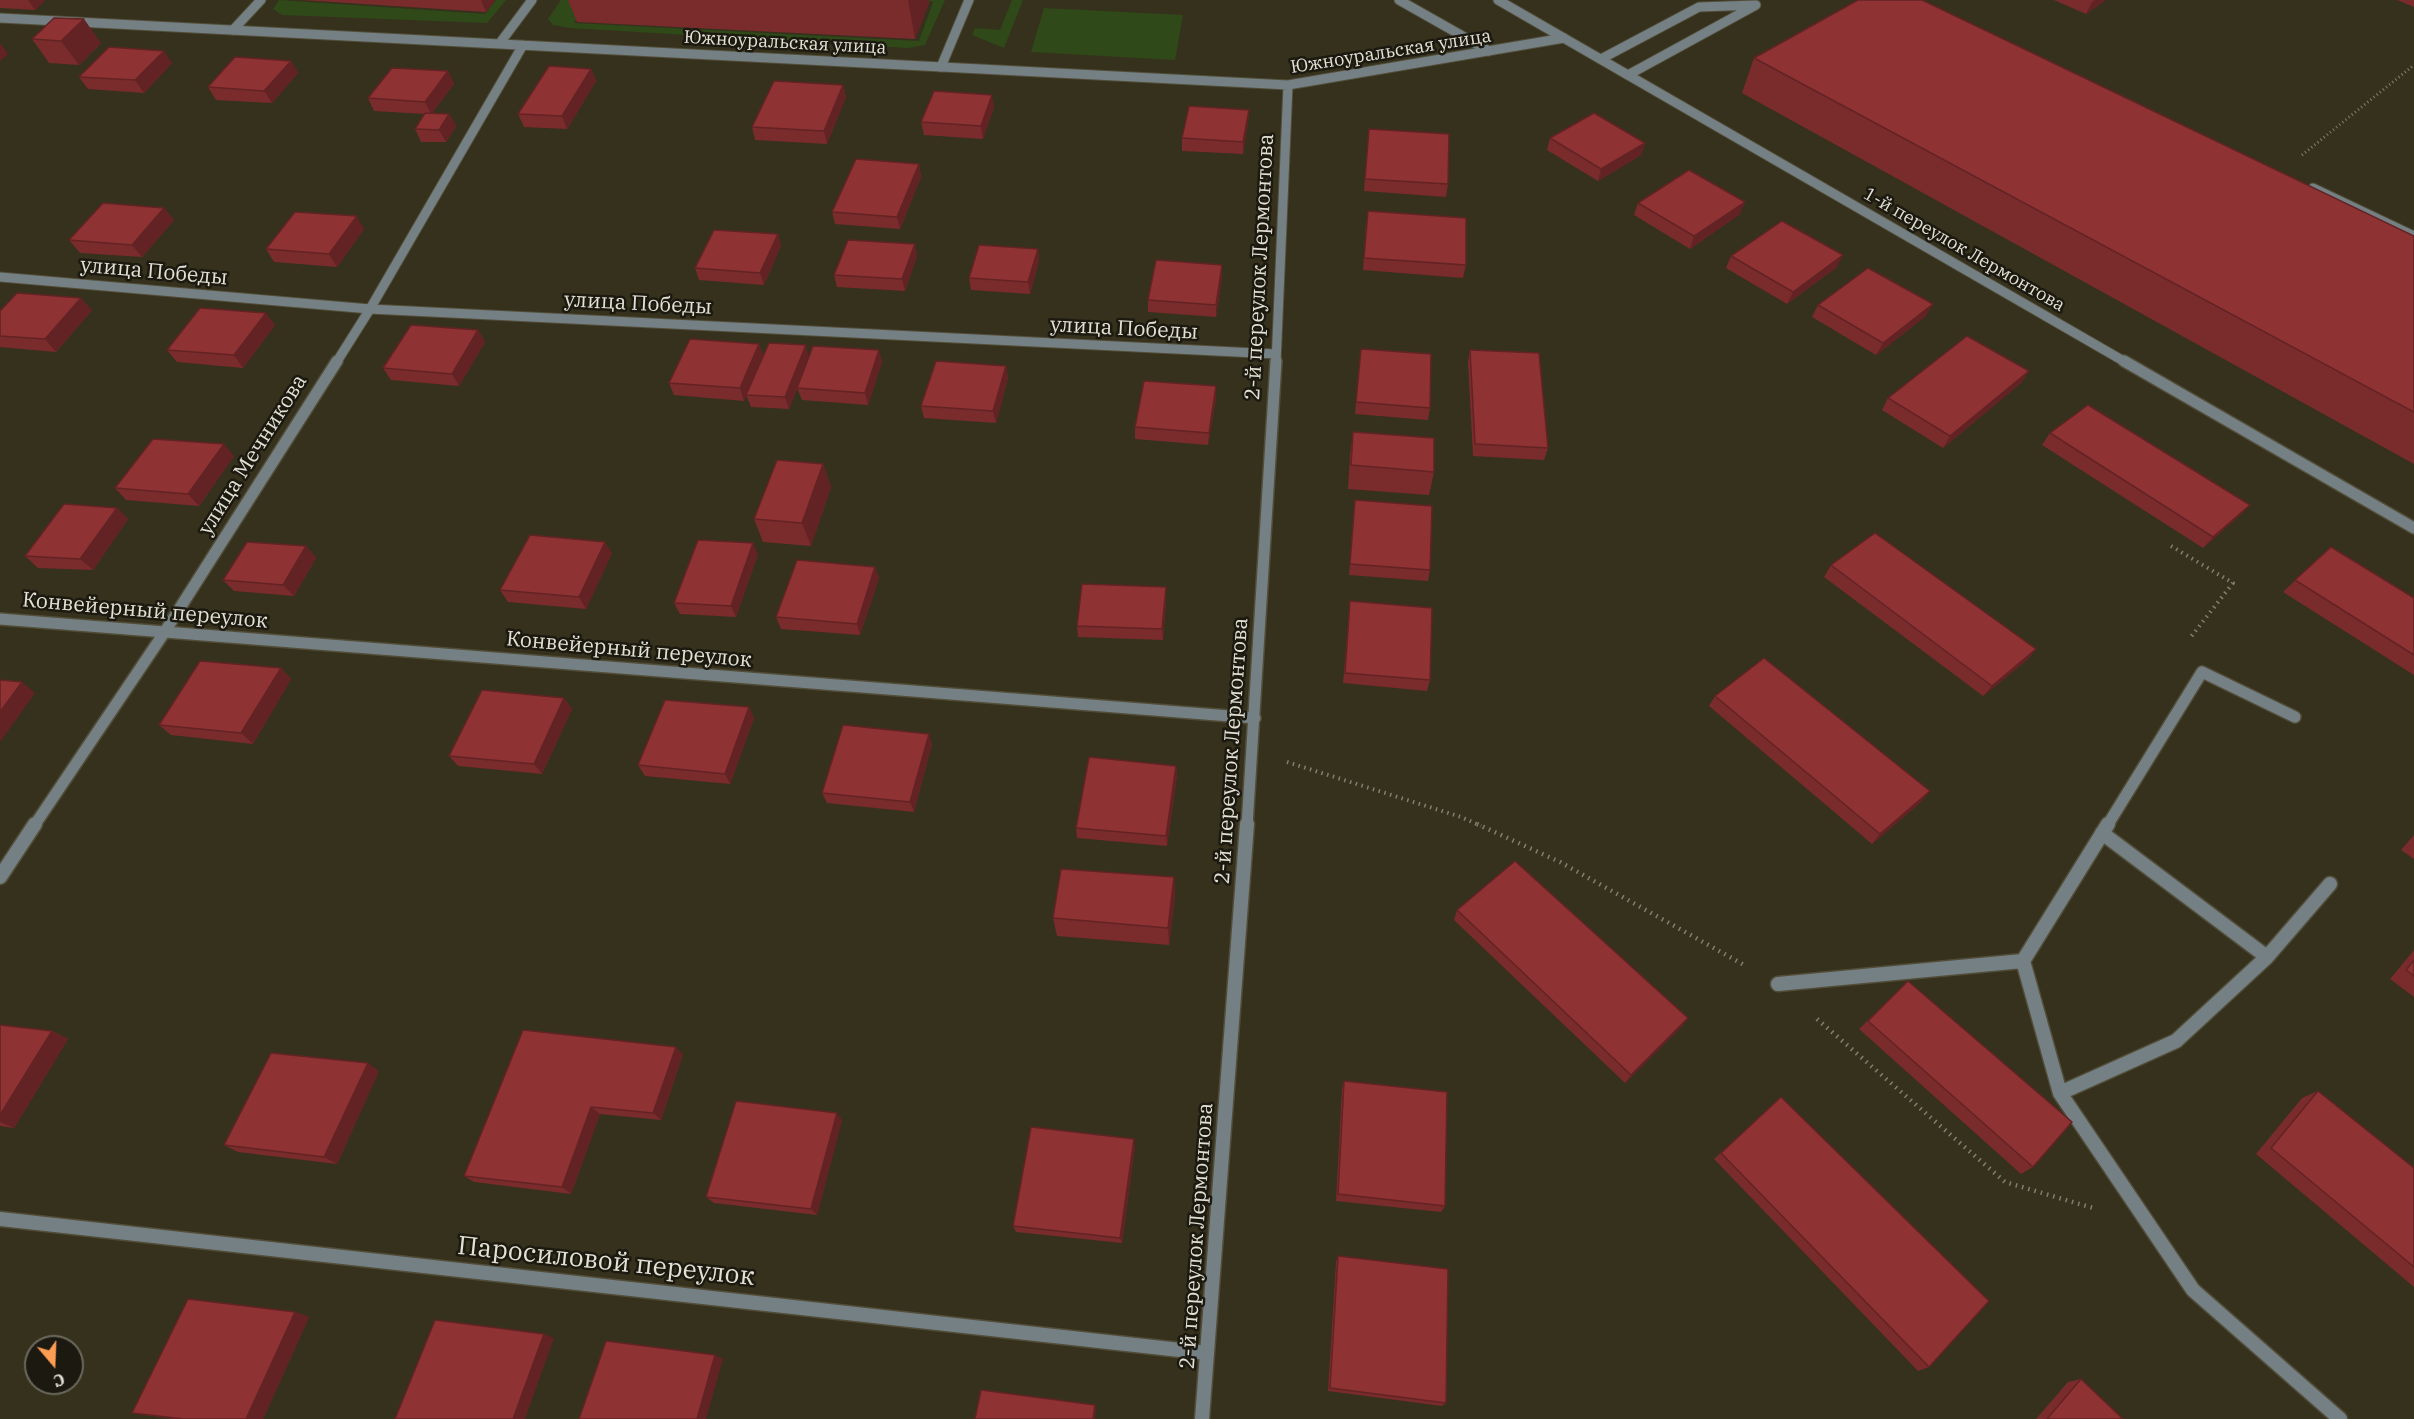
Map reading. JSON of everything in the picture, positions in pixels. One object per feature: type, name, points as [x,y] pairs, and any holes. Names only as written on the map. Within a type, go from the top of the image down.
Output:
[{"type":"street","points":[[233,30],[261,0]]},
{"type":"street","points":[[500,43],[532,0]]},
{"type":"street","points":[[941,67],[969,0]]},
{"type":"street","points":[[1399,0],[1489,51]]},
{"type":"street","name":"1-й переулок Лермонтова","points":[[1498,0],[2414,528]]},
{"type":"street","points":[[1628,75],[1764,0]]},
{"type":"street","points":[[1601,60],[1699,7],[1756,4]]},
{"type":"street","name":"Южноуральская улица","points":[[0,18],[1288,85],[1564,39]]},
{"type":"street","name":"улица Мечникова","points":[[0,877],[164,633],[369,309],[524,45]]},
{"type":"street","name":"2-й переулок Лермонтова","points":[[1202,1419],[1253,751],[1276,354],[1288,85]]},
{"type":"street","points":[[2280,173],[2414,236]]},
{"type":"street","name":"улица Победы","points":[[0,277],[369,309],[1276,354]]},
{"type":"street","name":"Конвейерный переулок","points":[[0,620],[1255,718]]},
{"type":"street","points":[[2295,717],[2202,672],[2023,961],[2060,1093],[2193,1290],[2340,1419]]},
{"type":"street","points":[[2102,834],[2267,957]]},
{"type":"street","points":[[2060,1093],[2176,1041],[2267,957],[2330,884]]},
{"type":"street","points":[[1778,984],[2023,961]]},
{"type":"street","name":"Паросиловой переулок","points":[[0,1219],[1207,1353]]},
{"type":"path","points":[[2280,173],[2414,65]]},
{"type":"path","points":[[2171,546],[2233,583],[2189,638],[2202,672]]},
{"type":"path","points":[[1253,751],[1461,817],[1560,862],[1778,984],[2005,1182],[2148,1224]]},
{"type":"green space","points":[[279,0],[485,14],[496,0],[506,0],[487,23],[282,15],[273,9]]},
{"type":"green space","points":[[561,0],[588,0],[574,23],[919,41],[933,2],[925,0],[945,0],[925,45],[908,48],[570,28],[553,25],[548,19]]},
{"type":"green space","points":[[1012,0],[1023,0],[1004,48],[972,35],[975,28],[1000,30]]},
{"type":"green space","points":[[1044,8],[1183,15],[1175,60],[1031,52]]},
{"type":"building","points":[[1858,0],[1922,0],[2414,236],[2414,412],[1754,58]]},
{"type":"building","points":[[54,18],[84,19],[61,41],[32,39]]},
{"type":"building","points":[[109,47],[164,51],[135,80],[79,77]]},
{"type":"building","points":[[235,57],[291,61],[264,91],[208,87]]},
{"type":"building","points":[[549,66],[591,69],[562,116],[518,114]]},
{"type":"building","points":[[392,68],[448,71],[425,102],[368,98]]},
{"type":"building","points":[[774,81],[843,85],[824,131],[752,127]]},
{"type":"building","points":[[934,91],[992,95],[981,126],[921,122]]},
{"type":"building","points":[[1189,106],[1249,110],[1243,142],[1182,138]]},
{"type":"building","points":[[425,113],[449,114],[439,130],[415,129]]},
{"type":"building","points":[[1594,113],[1645,143],[1601,169],[1550,138]]},
{"type":"building","points":[[1369,129],[1449,134],[1448,184],[1365,179]]},
{"type":"building","points":[[856,159],[919,164],[897,217],[832,212]]},
{"type":"building","points":[[1689,170],[1745,202],[1694,236],[1638,203]]},
{"type":"building","points":[[103,203],[164,208],[132,245],[69,240]]},
{"type":"building","points":[[1368,211],[1466,218],[1466,265],[1364,258]]},
{"type":"building","points":[[295,212],[357,216],[329,254],[266,249]]},
{"type":"building","points":[[1782,221],[1843,255],[1793,292],[1731,256]]},
{"type":"building","points":[[714,230],[778,234],[760,273],[695,268]]},
{"type":"building","points":[[848,240],[915,244],[902,279],[834,275]]},
{"type":"building","points":[[979,245],[1038,249],[1028,282],[969,278]]},
{"type":"building","points":[[1156,260],[1222,265],[1216,305],[1148,300]]},
{"type":"building","points":[[1868,268],[1933,304],[1883,343],[1818,305]]},
{"type":"building","points":[[17,293],[81,298],[45,339],[0,336],[0,311]]},
{"type":"building","points":[[200,308],[266,313],[234,355],[167,350]]},
{"type":"building","points":[[411,325],[478,330],[452,374],[383,368]]},
{"type":"building","points":[[1967,336],[2029,371],[1950,436],[1888,398]]},
{"type":"building","points":[[690,339],[759,344],[740,388],[669,383]]},
{"type":"building","points":[[769,343],[806,345],[785,397],[746,395]]},
{"type":"building","points":[[813,346],[879,350],[865,393],[797,388]]},
{"type":"building","points":[[1361,349],[1431,354],[1430,408],[1356,402]]},
{"type":"building","points":[[1470,350],[1539,353],[1548,448],[1475,444]]},
{"type":"building","points":[[936,361],[1006,366],[993,411],[921,406]]},
{"type":"building","points":[[1144,381],[1216,386],[1209,433],[1135,427]]},
{"type":"building","points":[[2088,405],[2250,505],[2213,537],[2050,433]]},
{"type":"building","points":[[1353,432],[1434,438],[1434,472],[1351,465]]},
{"type":"building","points":[[153,439],[224,444],[188,494],[115,488]]},
{"type":"building","points":[[777,460],[823,464],[802,523],[754,519]]},
{"type":"building","points":[[1355,500],[1432,506],[1430,570],[1350,564]]},
{"type":"building","points":[[64,504],[117,508],[80,559],[25,556]]},
{"type":"building","points":[[1875,533],[2036,649],[1992,686],[1831,565]]},
{"type":"building","points":[[530,535],[605,542],[579,597],[500,590]]},
{"type":"building","points":[[698,540],[753,543],[731,606],[674,603]]},
{"type":"building","points":[[247,542],[306,546],[283,585],[223,580]]},
{"type":"building","points":[[2331,547],[2414,598],[2414,655],[2295,580]]},
{"type":"building","points":[[797,560],[875,567],[857,624],[776,617]]},
{"type":"building","points":[[1082,584],[1166,587],[1162,629],[1077,626]]},
{"type":"building","points":[[1350,601],[1432,608],[1430,680],[1345,673]]},
{"type":"building","points":[[1764,658],[1930,791],[1880,834],[1715,696]]},
{"type":"building","points":[[200,661],[281,668],[241,733],[159,725]]},
{"type":"building","points":[[0,680],[22,682],[0,712]]},
{"type":"building","points":[[482,690],[564,698],[534,764],[449,756]]},
{"type":"building","points":[[665,700],[749,707],[725,774],[638,765]]},
{"type":"building","points":[[843,725],[929,734],[910,802],[822,793]]},
{"type":"building","points":[[1089,757],[1176,766],[1166,836],[1076,828]]},
{"type":"building","points":[[1515,861],[1688,1018],[1631,1075],[1457,910]]},
{"type":"building","points":[[1061,869],[1174,877],[1168,928],[1053,918]]},
{"type":"building","points":[[2414,960],[2414,976],[2406,970]]},
{"type":"building","points":[[1908,981],[2072,1122],[2033,1167],[1868,1021]]},
{"type":"building","points":[[0,1025],[52,1031],[0,1115]]},
{"type":"building","points":[[523,1030],[676,1047],[653,1113],[591,1107],[562,1187],[464,1176]]},
{"type":"building","points":[[271,1053],[368,1063],[324,1157],[224,1145]]},
{"type":"building","points":[[1344,1081],[1447,1092],[1445,1206],[1338,1194]]},
{"type":"building","points":[[2318,1091],[2414,1168],[2414,1267],[2271,1148]]},
{"type":"building","points":[[1781,1097],[1989,1301],[1929,1367],[1721,1153]]},
{"type":"building","points":[[736,1101],[837,1113],[811,1209],[706,1197]]},
{"type":"building","points":[[1031,1127],[1134,1139],[1120,1238],[1013,1226]]},
{"type":"building","points":[[1338,1256],[1448,1269],[1446,1403],[1330,1388]]},
{"type":"building","points":[[188,1299],[295,1312],[246,1419],[184,1419],[132,1413]]},
{"type":"building","points":[[435,1320],[544,1334],[513,1419],[395,1419]]},
{"type":"building","points":[[606,1341],[715,1355],[697,1419],[579,1419]]},
{"type":"building","points":[[2081,1379],[2123,1419],[2047,1419]]},
{"type":"building","points":[[981,1390],[1095,1405],[1093,1419],[975,1419]]}]
